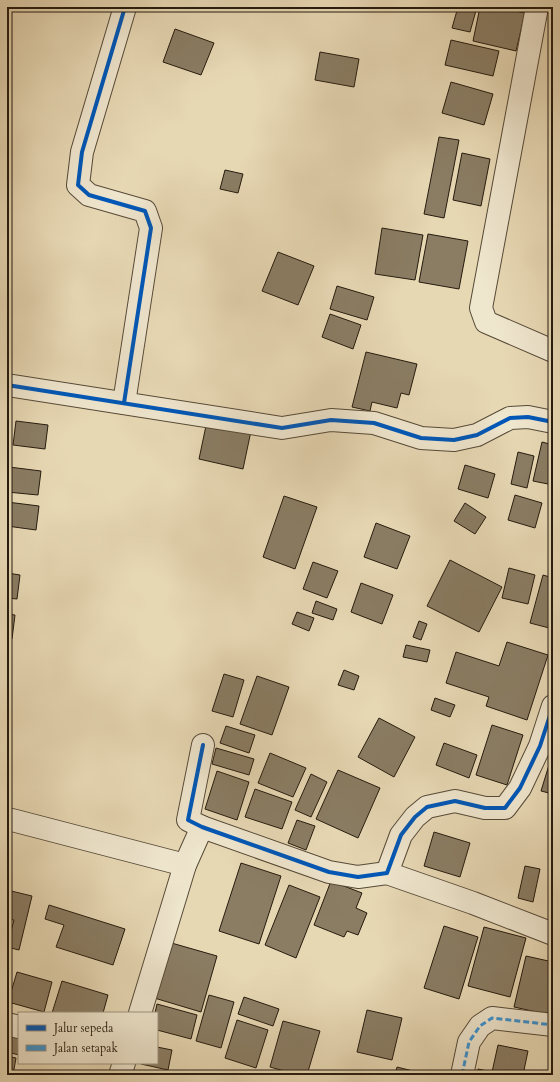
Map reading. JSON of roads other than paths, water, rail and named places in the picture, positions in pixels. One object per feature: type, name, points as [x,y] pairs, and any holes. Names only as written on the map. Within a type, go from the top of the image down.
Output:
[{"type":"street","points":[[124,403],[151,228],[145,211],[89,194],[78,185],[82,152],[125,7]]},
{"type":"street","points":[[537,7],[481,308],[486,322],[553,351]]},
{"type":"street","points":[[7,385],[282,428],[331,420],[374,423],[421,438],[454,440],[477,436],[510,418],[528,417],[553,422]]},
{"type":"street","points":[[387,873],[401,835],[415,817],[427,807],[455,801],[486,808],[505,808],[520,788],[537,753],[553,706]]},
{"type":"street","points":[[203,745],[188,820],[202,827],[329,872],[358,877],[387,873],[473,903],[553,934]]},
{"type":"street","points":[[12,820],[185,865]]},
{"type":"street","points":[[140,1012],[185,865],[202,827]]},
{"type":"street","points":[[462,1075],[469,1042],[480,1026],[492,1018],[553,1024]]},
{"type":"street","points":[[7,1024],[18,1027]]},
{"type":"street","points":[[120,1075],[124,1064]]}]
